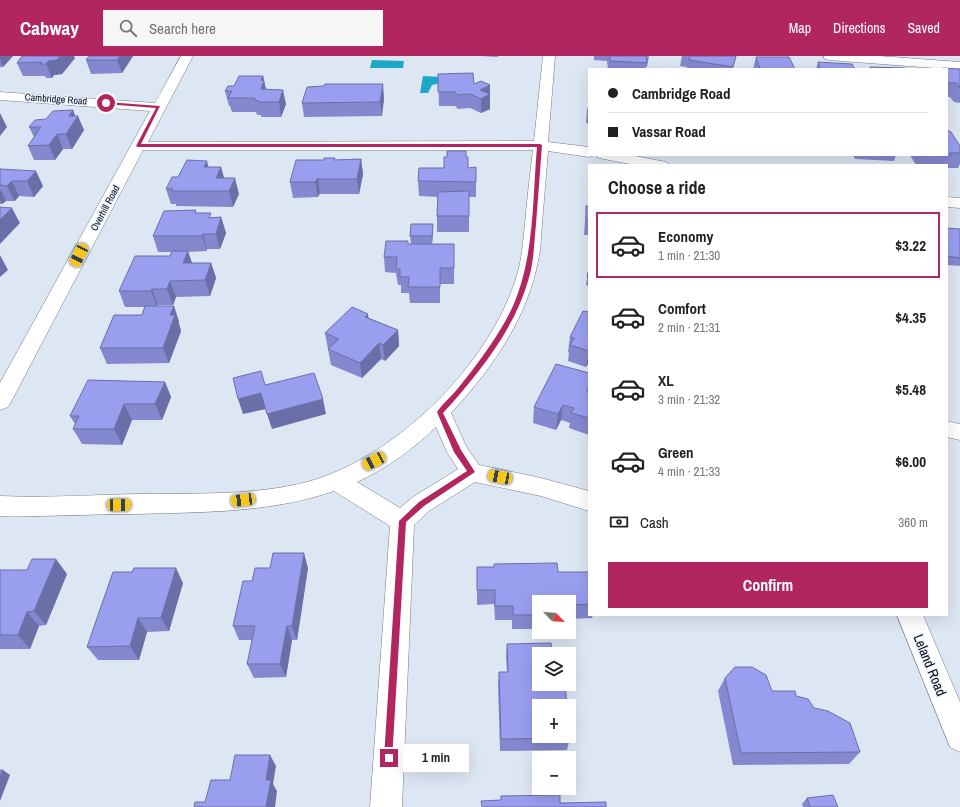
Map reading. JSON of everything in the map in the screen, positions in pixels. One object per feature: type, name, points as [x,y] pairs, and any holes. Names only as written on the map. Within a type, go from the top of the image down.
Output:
[{"type":"street","name":"Overhill Road","points":[[0,402],[187,56]]},
{"type":"street","points":[[0,506],[221,502],[306,491],[336,481],[374,461],[412,436],[440,412],[460,390],[480,364],[508,321],[519,300],[526,280],[530,259],[549,56]]},
{"type":"street","points":[[829,56],[960,66]]},
{"type":"street","name":"Cambridge Road","points":[[0,96],[159,107]]},
{"type":"street","points":[[138,146],[540,145],[588,152]]},
{"type":"street","points":[[610,156],[655,164]]},
{"type":"street","points":[[948,202],[960,203]]},
{"type":"street","points":[[440,412],[458,452],[472,472],[541,487],[588,501]]},
{"type":"street","points":[[948,429],[960,432]]},
{"type":"street","points":[[386,807],[402,521],[421,504],[472,472]]},
{"type":"street","points":[[336,481],[402,521]]},
{"type":"street","name":"Leland Road","points":[[910,616],[960,737]]},
{"type":"water","points":[[372,60],[404,61],[403,68],[370,68]]},
{"type":"water","points":[[423,76],[443,77],[442,83],[432,85],[428,93],[420,93]]},
{"type":"building","points":[[22,56],[60,56],[57,60],[48,61],[46,64],[40,64],[42,62],[17,63]]},
{"type":"building","points":[[89,56],[120,56],[117,60],[86,60]]},
{"type":"building","points":[[610,56],[646,56],[647,63],[610,61]]},
{"type":"building","points":[[690,56],[736,56],[733,67],[689,60]]},
{"type":"building","points":[[756,57],[789,57],[794,68],[760,68]]},
{"type":"building","points":[[818,62],[852,64],[854,68],[820,68]]},
{"type":"building","points":[[870,67],[905,68],[870,68]]},
{"type":"building","points":[[948,68],[960,69],[960,88],[957,83],[948,83]]},
{"type":"building","points":[[473,73],[474,84],[481,81],[490,85],[480,90],[490,94],[481,99],[470,94],[458,95],[455,92],[438,92],[438,74]]},
{"type":"building","points":[[239,76],[263,76],[261,80],[264,81],[261,89],[283,90],[279,102],[258,102],[259,101],[254,100],[255,98],[228,98],[232,91],[225,91],[228,86],[234,86]]},
{"type":"building","points":[[325,84],[383,84],[380,102],[302,103],[307,87],[324,86]]},
{"type":"building","points":[[73,110],[69,116],[78,116],[66,134],[57,134],[49,145],[28,146],[41,127],[29,127],[35,120],[46,119],[53,111]]},
{"type":"building","points":[[948,130],[951,132],[960,146],[960,153],[949,153],[951,156],[948,156]]},
{"type":"building","points":[[447,151],[466,151],[466,157],[468,157],[468,168],[476,167],[476,182],[418,181],[419,168],[444,168],[444,157],[447,157]]},
{"type":"building","points":[[324,158],[335,158],[334,160],[361,159],[357,179],[317,179],[315,182],[290,182],[296,160],[324,160]]},
{"type":"building","points":[[187,160],[207,161],[204,167],[221,167],[216,178],[235,178],[229,191],[172,191],[173,189],[166,189],[172,177],[178,177]]},
{"type":"building","points":[[0,169],[36,171],[27,181],[12,181],[7,186],[0,185]]},
{"type":"building","points":[[469,191],[469,216],[437,216],[438,192]]},
{"type":"building","points":[[586,206],[588,206],[588,220],[586,220]]},
{"type":"building","points":[[0,207],[12,208],[0,220]]},
{"type":"building","points":[[196,210],[195,213],[211,213],[209,218],[221,217],[216,234],[203,234],[202,236],[153,236],[164,211]]},
{"type":"building","points":[[411,224],[433,224],[432,236],[410,236]]},
{"type":"building","points":[[948,228],[960,229],[960,258],[948,256]]},
{"type":"building","points":[[386,241],[408,241],[408,244],[454,244],[454,268],[440,268],[440,287],[408,287],[409,277],[400,277],[400,269],[396,269],[397,257],[384,257]]},
{"type":"building","points":[[172,251],[188,251],[183,263],[211,263],[205,280],[170,281],[167,289],[152,289],[151,291],[119,291],[135,256],[170,256]]},
{"type":"building","points":[[145,306],[174,306],[170,315],[175,315],[163,348],[100,348],[114,315],[142,315]]},
{"type":"building","points":[[352,307],[368,314],[365,317],[398,330],[383,345],[379,343],[360,363],[328,349],[339,339],[325,333]]},
{"type":"building","points":[[583,311],[588,312],[588,351],[570,345],[574,338],[570,337]]},
{"type":"building","points":[[556,364],[588,373],[588,418],[571,413],[574,408],[563,405],[558,414],[534,407]]},
{"type":"building","points":[[261,371],[265,385],[314,373],[323,399],[267,414],[261,393],[238,399],[233,378]]},
{"type":"building","points":[[88,380],[165,382],[155,404],[124,404],[114,429],[73,429],[79,416],[70,416]]},
{"type":"building","points":[[273,553],[304,553],[292,626],[287,626],[280,664],[247,664],[255,626],[233,626],[243,581],[252,581],[255,568],[270,568]]},
{"type":"building","points":[[32,559],[56,559],[34,611],[27,612],[18,635],[0,635],[0,570],[27,570]]},
{"type":"building","points":[[557,563],[558,572],[588,572],[588,604],[576,605],[576,595],[532,595],[532,615],[513,615],[513,606],[495,606],[495,590],[477,590],[477,567],[494,567],[494,564]]},
{"type":"building","points":[[134,568],[176,568],[161,618],[138,618],[130,646],[87,647],[113,572],[132,572]]},
{"type":"building","points":[[551,643],[551,647],[532,647],[532,691],[566,691],[566,699],[532,699],[532,739],[501,739],[499,672],[508,672],[507,644]]},
{"type":"building","points":[[735,667],[752,667],[766,675],[772,691],[795,691],[796,696],[808,699],[814,708],[828,711],[850,723],[860,752],[741,753],[725,678]]},
{"type":"building","points":[[235,755],[270,755],[266,780],[271,780],[266,807],[194,807],[195,802],[205,802],[211,780],[230,780]]},
{"type":"building","points":[[0,770],[3,770],[0,777]]},
{"type":"building","points":[[560,795],[560,803],[606,802],[606,807],[482,807],[481,801],[501,800],[501,796]]},
{"type":"building","points":[[833,795],[838,807],[810,807],[807,798]]},
{"type":"route","points":[[106,103],[159,107],[138,146],[540,145],[530,259],[526,280],[519,300],[492,348],[460,390],[440,412],[449,435],[458,452],[472,472],[449,485],[421,504],[402,521],[389,758]]}]
